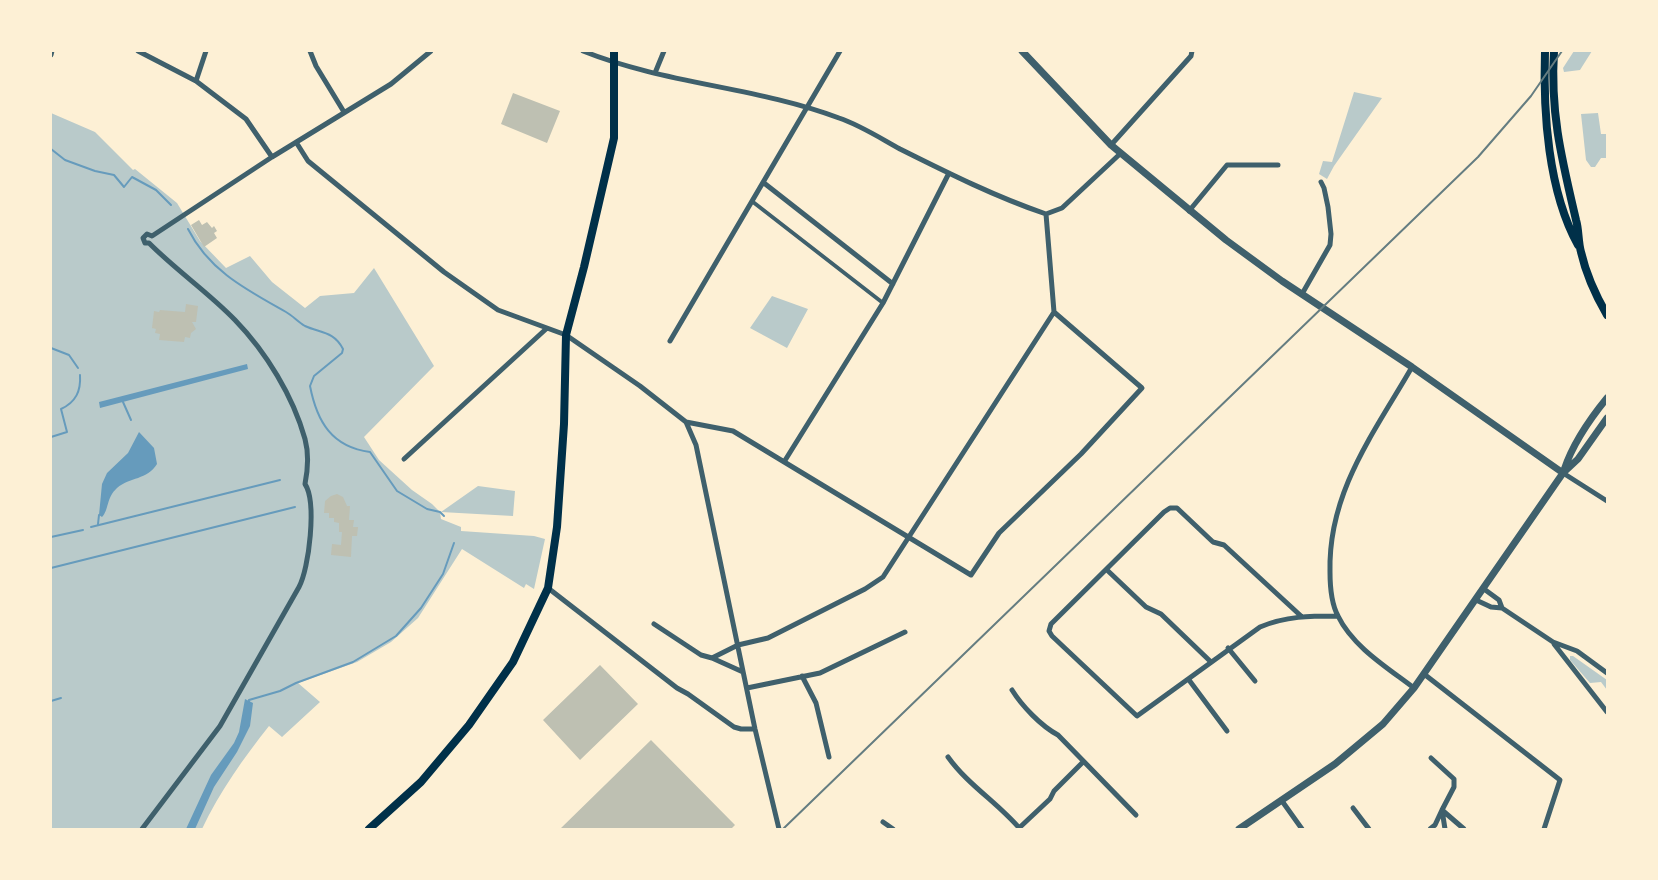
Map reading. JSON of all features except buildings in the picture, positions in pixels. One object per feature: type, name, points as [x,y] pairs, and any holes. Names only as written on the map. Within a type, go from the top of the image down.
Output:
[{"type":"main road","points":[[369,829],[421,782],[469,725],[513,662],[548,588],[557,527],[564,424],[566,335],[614,138],[614,51]]},
{"type":"main road","points":[[1545,51],[1545,106],[1558,195],[1566,223],[1580,249],[1596,295],[1607,315]]},
{"type":"main road","points":[[1554,51],[1553,83],[1556,125],[1562,163],[1577,221],[1580,249]]},
{"type":"street","points":[[138,51],[196,81],[246,119],[272,157]]},
{"type":"street","points":[[196,81],[206,51]]},
{"type":"street","points":[[310,51],[316,66],[344,112]]},
{"type":"street","points":[[149,243],[152,241],[152,236],[186,212],[391,84],[431,51]]},
{"type":"street","points":[[583,51],[655,73],[807,107],[841,118],[949,173],[1046,214],[1062,208],[1121,153]]},
{"type":"street","points":[[655,73],[664,51]]},
{"type":"street","points":[[670,341],[840,51]]},
{"type":"street","points":[[1022,51],[1111,145],[1254,262],[1607,501]]},
{"type":"street","points":[[1111,145],[1191,56],[1192,51]]},
{"type":"street","points":[[296,142],[308,161],[444,272],[498,310],[566,335],[640,386],[686,422],[733,431],[971,575],[999,533],[1081,454],[1142,388],[1054,312]]},
{"type":"street","points":[[1189,211],[1227,165],[1278,165]]},
{"type":"street","points":[[784,462],[883,303],[949,173]]},
{"type":"street","points":[[1302,294],[1330,245],[1328,207],[1321,182]]},
{"type":"street","points":[[764,183],[892,284]]},
{"type":"street","points":[[753,202],[883,303]]},
{"type":"street","points":[[711,658],[738,645],[768,638],[866,589],[883,577],[1054,312],[1046,214]]},
{"type":"street","points":[[142,829],[220,726],[300,587],[305,577],[311,527],[309,490],[305,484],[308,464],[306,440],[279,380],[261,352],[234,319],[149,243],[144,242],[142,234],[152,236]]},
{"type":"street","points":[[404,459],[546,328]]},
{"type":"street","points":[[1412,367],[1357,461],[1340,500],[1331,534],[1330,592],[1338,616],[1358,643],[1414,688]]},
{"type":"street","points":[[1563,473],[1574,445],[1607,398]]},
{"type":"street","points":[[1239,829],[1361,744],[1383,724],[1414,688],[1563,473],[1578,459],[1607,418]]},
{"type":"street","points":[[686,422],[696,445],[755,729],[779,829]]},
{"type":"street","points":[[1301,616],[1224,545],[1213,542],[1176,508],[1170,508],[1051,624],[1049,631],[1137,716],[1260,627],[1277,620],[1301,616],[1338,616]]},
{"type":"street","points":[[1107,570],[1146,607],[1161,614],[1211,662]]},
{"type":"street","points":[[548,588],[677,688],[734,727],[755,729]]},
{"type":"street","points":[[1484,589],[1499,600],[1502,608]]},
{"type":"street","points":[[1476,600],[1491,607],[1502,608],[1553,642],[1577,651],[1607,673]]},
{"type":"street","points":[[654,624],[700,655],[743,672]]},
{"type":"street","points":[[747,688],[820,673],[905,632]]},
{"type":"street","points":[[1553,642],[1607,712]]},
{"type":"street","points":[[1228,648],[1255,681]]},
{"type":"street","points":[[1424,674],[1560,780],[1544,829]]},
{"type":"street","points":[[802,676],[816,703],[829,757]]},
{"type":"street","points":[[1189,680],[1227,730]]},
{"type":"street","points":[[1012,690],[1033,714],[1049,730],[1058,735],[1136,815]]},
{"type":"street","points":[[948,757],[1019,829],[1083,762]]},
{"type":"street","points":[[1430,829],[1435,825],[1454,787],[1454,779],[1431,758]]},
{"type":"street","points":[[1282,801],[1302,829]]},
{"type":"street","points":[[1353,808],[1369,829]]},
{"type":"street","points":[[1442,810],[1445,829]]},
{"type":"street","points":[[1442,810],[1464,829]]},
{"type":"street","points":[[883,822],[893,829]]},
{"type":"shaded area","points":[[1574,51],[1592,51],[1580,70],[1564,72],[1563,68]]},
{"type":"shaded area","points":[[1354,92],[1382,98],[1327,179],[1319,174],[1323,161],[1332,162]]},
{"type":"shaded area","points":[[51,113],[95,132],[133,170],[135,169],[177,203],[200,241],[226,268],[250,256],[272,282],[305,308],[320,296],[354,293],[374,268],[434,366],[364,437],[379,460],[412,490],[432,504],[440,512],[441,519],[461,527],[461,531],[534,536],[545,539],[534,589],[526,584],[524,588],[462,549],[418,618],[391,642],[357,662],[298,683],[320,702],[282,737],[269,726],[216,802],[202,829],[51,829]]},
{"type":"shaded area","points":[[1598,113],[1601,134],[1607,134],[1607,166],[1606,158],[1601,158],[1595,167],[1591,167],[1586,160],[1581,114]]},
{"type":"shaded area","points":[[772,296],[808,309],[787,348],[750,328]]},
{"type":"shaded area","points":[[478,486],[515,491],[513,516],[441,512]]},
{"type":"shaded area","points":[[1570,656],[1607,680],[1607,690],[1601,682],[1590,683],[1570,660]]},
{"type":"water","points":[[247,364],[248,369],[100,408],[99,402]]},
{"type":"water","points":[[139,432],[154,448],[157,464],[143,476],[117,488],[102,517],[99,515],[102,484],[107,473],[128,453]]},
{"type":"water","points":[[245,699],[253,703],[250,726],[237,752],[214,787],[195,829],[186,829],[211,775],[234,743],[239,732]]},
{"type":"waterway","points":[[51,149],[65,160],[114,175],[124,187],[132,177],[156,190],[171,205]]},
{"type":"waterway","points":[[188,229],[207,257],[230,278],[305,326],[326,333],[339,343],[343,349],[342,353],[314,376],[310,386],[317,411],[328,431],[346,445],[370,452],[397,491],[427,509],[440,512],[444,516]]},
{"type":"waterway","points":[[51,348],[69,355],[78,368]]},
{"type":"waterway","points":[[51,437],[67,432],[61,409],[76,395],[80,386],[80,375]]},
{"type":"waterway","points":[[123,402],[131,420]]},
{"type":"waterway","points":[[91,527],[280,480]]},
{"type":"waterway","points":[[51,568],[295,507]]},
{"type":"waterway","points":[[98,524],[99,515]]},
{"type":"waterway","points":[[51,537],[83,530]]},
{"type":"waterway","points":[[249,702],[249,700],[280,691],[353,662],[396,636],[421,608],[443,574],[454,543]]},
{"type":"waterway","points":[[51,701],[61,698]]},
{"type":"railway","points":[[783,829],[1478,157],[1531,96],[1562,51]]}]
